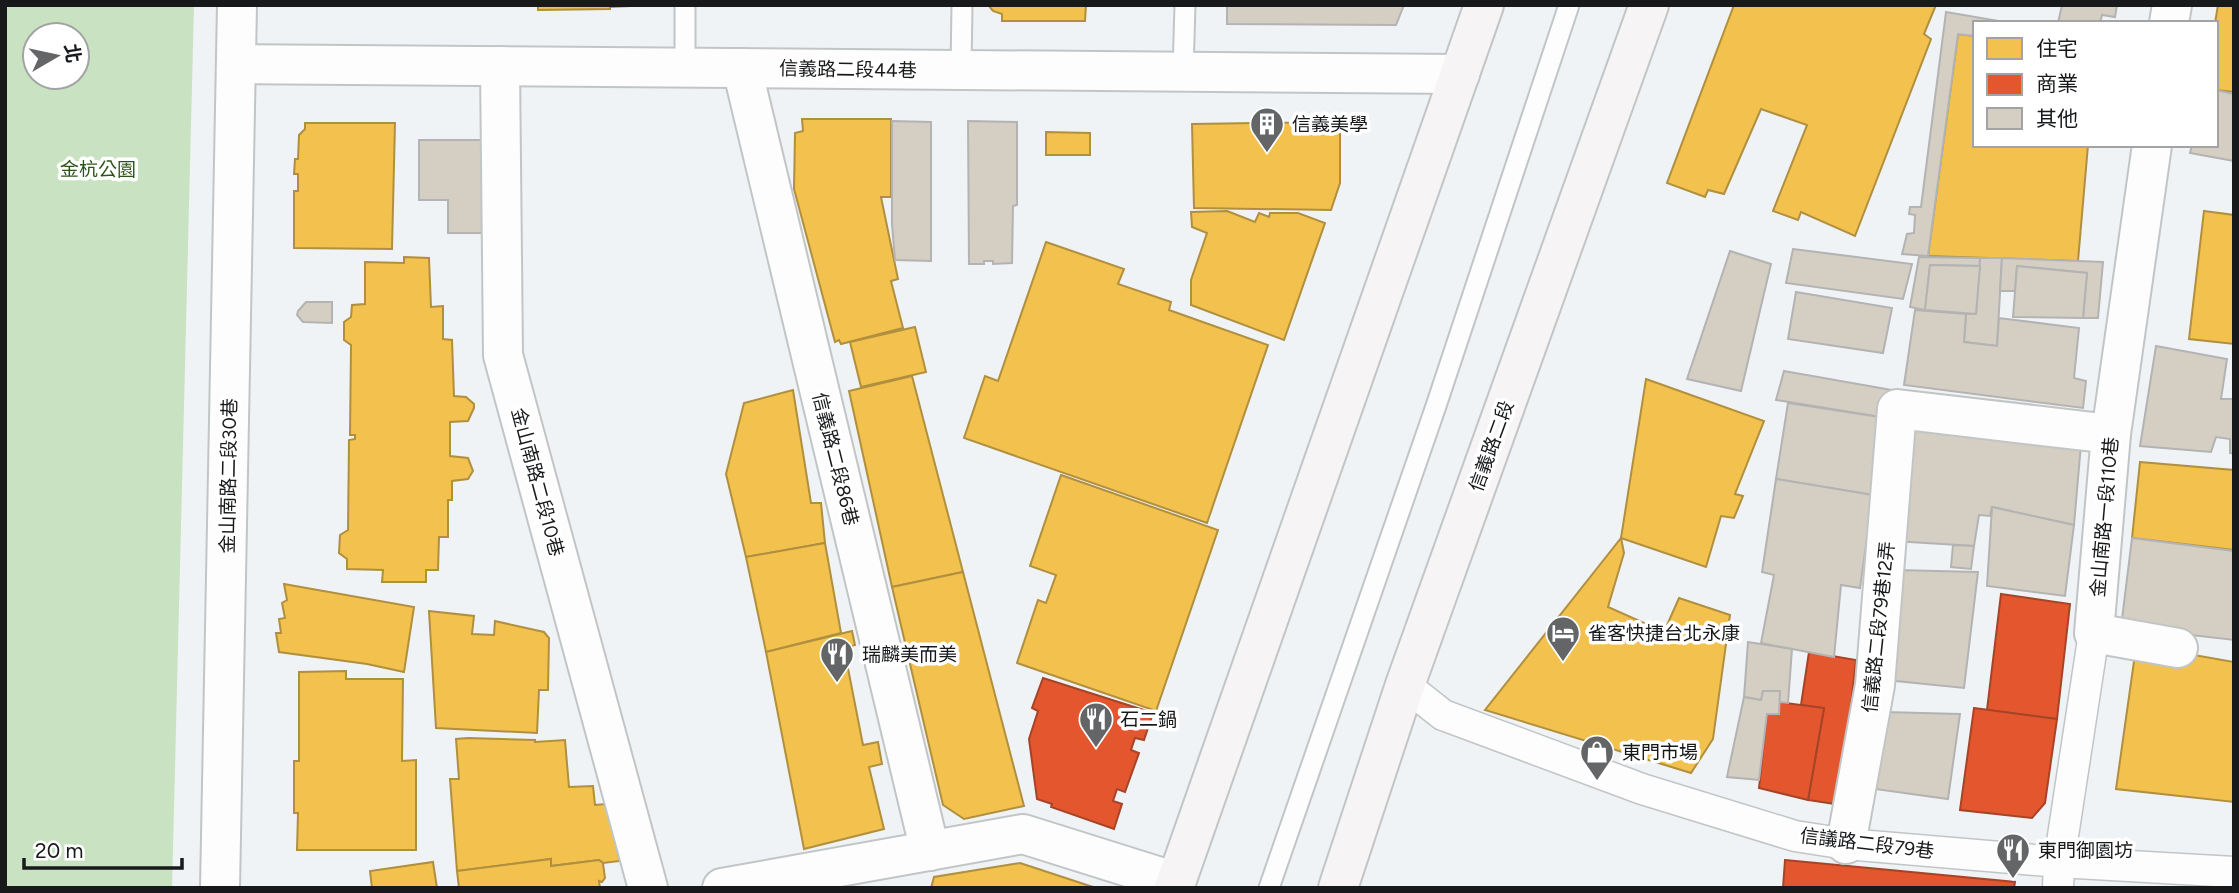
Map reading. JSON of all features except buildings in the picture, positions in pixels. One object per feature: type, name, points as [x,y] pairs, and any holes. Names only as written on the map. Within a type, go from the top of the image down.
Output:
[{"type":"main road","points":[[1175,885],[1484,5]]},
{"type":"main road","name":"信義路二段","points":[[1338,888],[1405,685],[1649,5]]},
{"type":"street","name":"金山南路二段30巷","points":[[220,888],[237,5]]},
{"type":"street","name":"信義路二段44巷","points":[[236,64],[1460,74]]},
{"type":"street","name":"金山南路二段10巷","points":[[500,66],[503,355],[648,888]]},
{"type":"street","name":"信義路二段86巷","points":[[742,68],[930,850]]},
{"type":"street","name":"金山南路一段110巷","points":[[2059,875],[2094,633],[2111,434],[2152,147]]},
{"type":"street","name":"信義路二段79巷12弄","points":[[1846,844],[1875,685],[1897,409],[2111,434]]},
{"type":"street","points":[[2094,633],[2178,648]]},
{"type":"street","name":"信議路二段79巷","points":[[1405,685],[1443,715],[1642,789],[1795,836],[2059,875],[2234,872]]},
{"type":"street","points":[[722,888],[1023,834],[1175,885]]},
{"type":"lane","points":[[685,5],[685,67]]},
{"type":"lane","points":[[961,70],[962,5]]},
{"type":"lane","points":[[1183,72],[1185,5]]},
{"type":"lane","points":[[1269,888],[1436,406],[1569,5]]},
{"type":"green space","name":"金杭公園","points":[[5,5],[194,5],[172,888],[5,888]]},
{"type":"place","name":"信義美學","points":[[1267,154]]},
{"type":"place","name":"雀客快捷台北永康","points":[[1563,663]]},
{"type":"place","name":"瑞麟美而美","points":[[837,684]]},
{"type":"place","name":"石二鍋","points":[[1096,749]]},
{"type":"place","name":"東門市場","points":[[1597,782]]},
{"type":"place","name":"東門御園坊","points":[[2013,880]]}]
